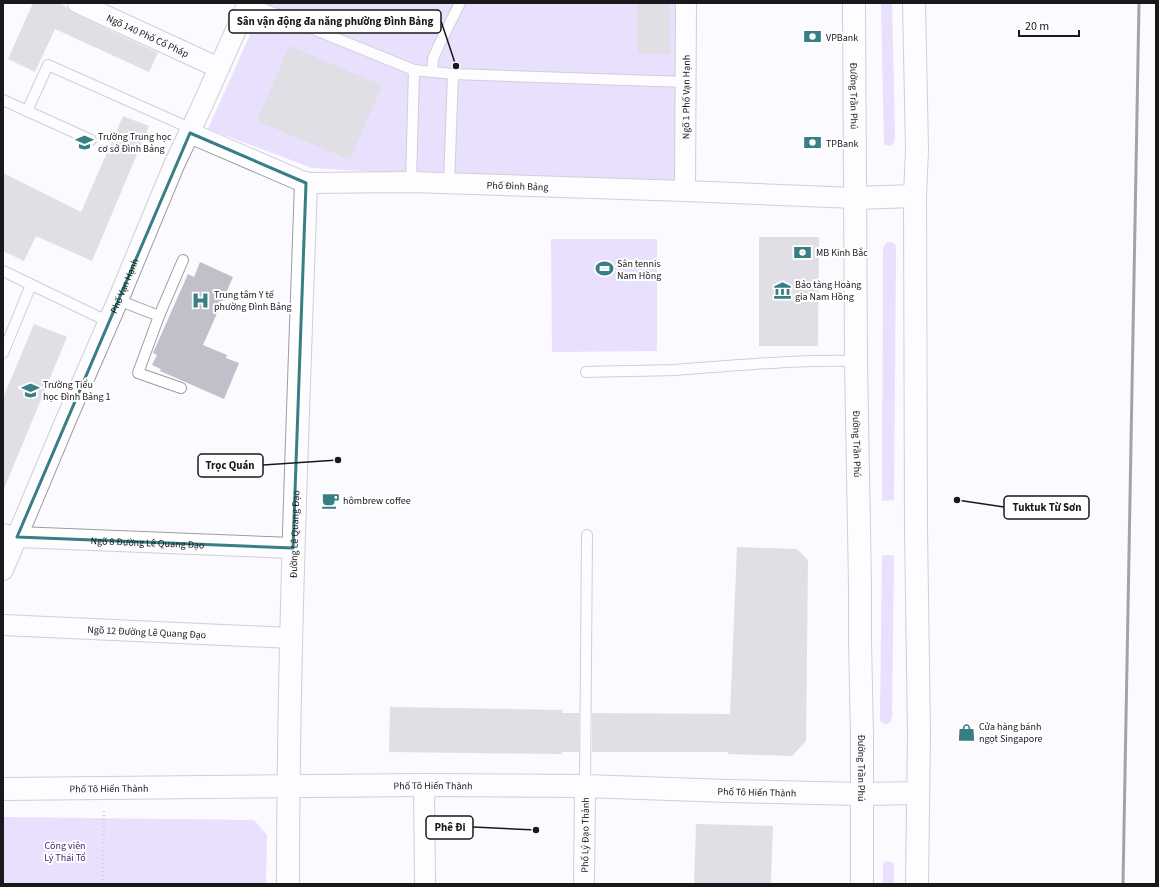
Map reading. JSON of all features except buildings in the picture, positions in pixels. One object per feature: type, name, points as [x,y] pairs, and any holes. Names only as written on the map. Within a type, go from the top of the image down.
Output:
[{"type":"main road","name":"Đường Trần Phú","points":[[854,3],[856,361],[862,884]]},
{"type":"main road","points":[[914,3],[916,150],[916,529],[919,735],[917,884]]},
{"type":"main road","name":"Đường Lê Quang Đạo","points":[[288,884],[288,786],[293,548],[306,184]]},
{"type":"main road","points":[[855,198],[916,196]]},
{"type":"main road","name":"Phố Tô Hiến Thành","points":[[3,788],[424,785],[585,786],[862,794],[918,793]]},
{"type":"street","name":"Ngõ 140 Phố Cổ Pháp","points":[[78,3],[219,68]]},
{"type":"street","name":"Phố Vạn Hạnh","points":[[3,570],[10,535],[65,422],[109,322],[174,165],[249,3]]},
{"type":"street","name":"Ngõ 1 Phố Vạn Hạnh","points":[[686,3],[686,191]]},
{"type":"street","name":"Phố Đình Bảng","points":[[191,131],[306,184],[411,182],[855,198]]},
{"type":"street","name":"Ngõ 8 Đường Lê Quang Đạo","points":[[10,535],[293,548]]},
{"type":"street","name":"Ngõ 12 Đường Lê Quang Đạo","points":[[3,625],[291,638]]},
{"type":"street","points":[[424,785],[425,884]]},
{"type":"street","name":"Phố Lý Đạo Thành","points":[[584,884],[585,786]]},
{"type":"lane","points":[[249,3],[414,70],[453,74],[686,82]]},
{"type":"lane","points":[[432,72],[433,59],[460,3]]},
{"type":"lane","points":[[27,111],[48,65],[191,131]]},
{"type":"lane","points":[[411,182],[414,70]]},
{"type":"lane","points":[[449,184],[453,74]]},
{"type":"lane","points":[[3,100],[91,140]]},
{"type":"lane","points":[[181,388],[138,373],[159,316],[183,260]]},
{"type":"lane","points":[[3,271],[109,322]]},
{"type":"lane","points":[[3,353],[31,285]]},
{"type":"lane","points":[[118,300],[159,316]]},
{"type":"lane","points":[[586,372],[674,370],[762,363],[836,360],[856,361]]},
{"type":"lane","points":[[585,786],[587,535]]},
{"type":"path","points":[[103,884],[104,810]]},
{"type":"highlighted area","points":[[190,133],[306,183],[293,548],[17,537]]},
{"type":"green space","points":[[264,3],[675,3],[678,184],[506,180],[312,168],[208,129]]},
{"type":"green space","points":[[881,3],[892,3],[895,137],[894,143],[890,146],[885,145],[884,142]]},
{"type":"green space","points":[[551,239],[657,239],[657,351],[552,352]]},
{"type":"green space","points":[[888,242],[894,243],[896,246],[894,500],[882,501],[883,249],[885,244]]},
{"type":"green space","points":[[882,555],[894,555],[892,717],[888,724],[880,721]]},
{"type":"green space","name":"Công viên Lý Thái Tổ","points":[[3,817],[254,820],[267,835],[266,884],[3,884]]},
{"type":"green space","points":[[886,861],[892,862],[894,865],[894,884],[883,884],[883,865]]},
{"type":"railway","points":[[1123,884],[1139,3]]},
{"type":"place","name":"VPBank","points":[[813,37]]},
{"type":"place","name":"Sân vận động đa năng phường Đình Bảng","points":[[456,66]]},
{"type":"place","name":"Trường Trung học cơ sở Đình Bảng","points":[[85,142]]},
{"type":"place","name":"TPBank","points":[[813,143]]},
{"type":"place","name":"MB Kinh Bắc","points":[[803,252]]},
{"type":"place","name":"Sân tennis Nam Hồng","points":[[604,269]]},
{"type":"place","name":"Bảo tàng Hoàng gia Nam Hồng","points":[[782,290]]},
{"type":"place","name":"Trung tâm Y tế phường Đình Bảng","points":[[201,300]]},
{"type":"place","name":"Trường Tiểu học Đình Bảng 1","points":[[30,390]]},
{"type":"place","name":"Trọc Quán","points":[[338,460]]},
{"type":"place","name":"hômbrew coffee","points":[[330,500]]},
{"type":"place","name":"Tuktuk Từ Sơn","points":[[957,500]]},
{"type":"place","name":"Cửa hàng bánh ngọt Singapore","points":[[966,732]]},
{"type":"place","name":"Phê Đi","points":[[536,830]]}]
